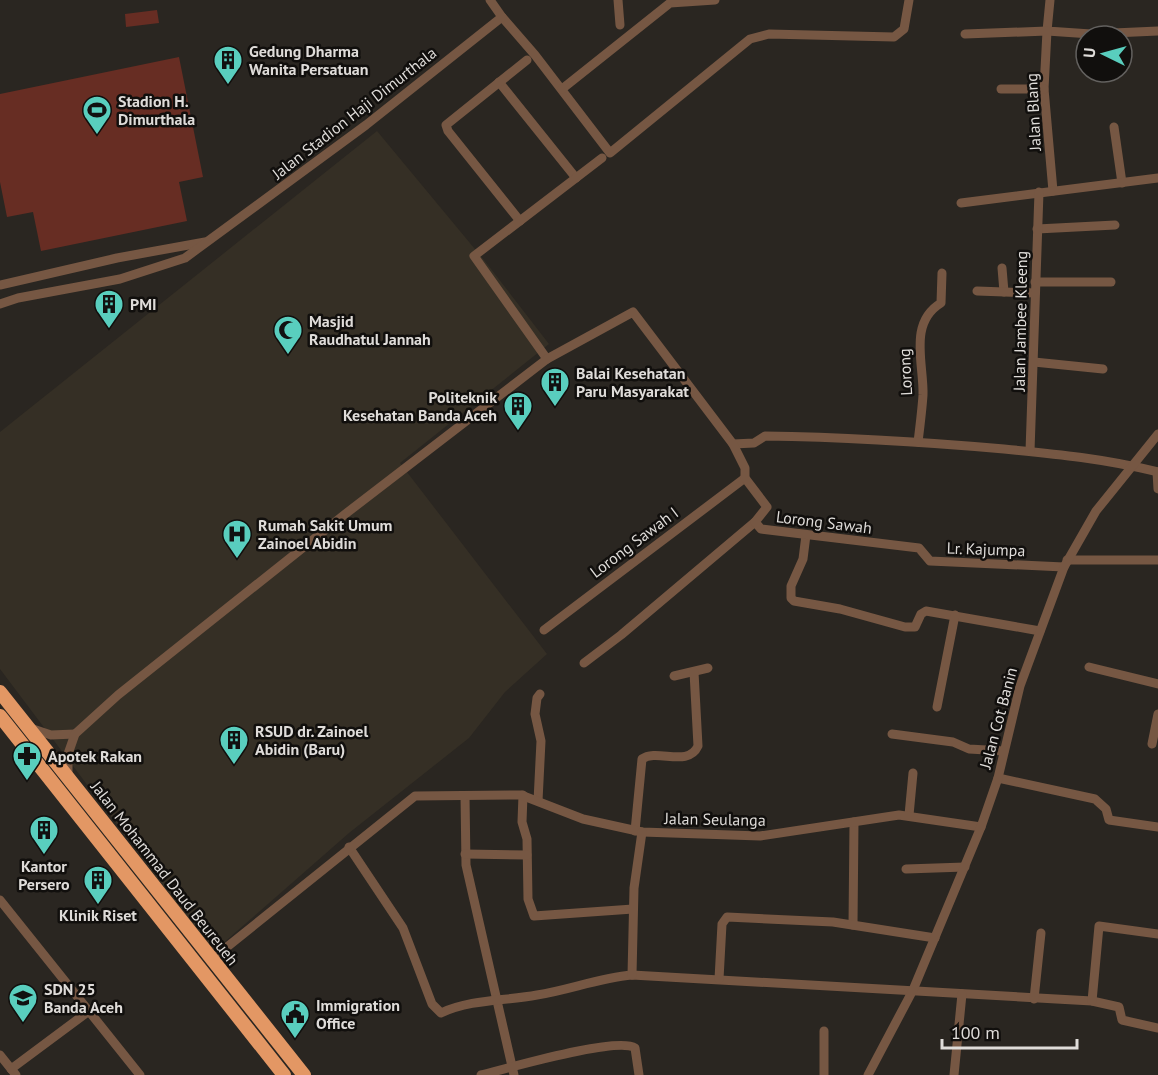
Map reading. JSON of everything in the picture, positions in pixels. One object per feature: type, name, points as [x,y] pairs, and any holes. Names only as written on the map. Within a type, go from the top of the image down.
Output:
[{"type":"highway","name":"Jalan Mohammad Daud Beureueh","points":[[0,692],[304,1075]]},
{"type":"highway","name":"Jalan Mohammad Daud Beureueh","points":[[0,716],[284,1075]]},
{"type":"highway","points":[[96,837],[108,826]]},
{"type":"street","points":[[490,0],[610,153],[750,39],[769,34],[894,37],[904,29],[909,0]]},
{"type":"street","points":[[618,0],[620,25]]},
{"type":"street","points":[[562,89],[670,3],[715,0]]},
{"type":"street","name":"Jalan Blang","points":[[1050,0],[1044,89],[1053,191]]},
{"type":"street","name":"Jalan Stadion Haji Dimurthala","points":[[0,304],[120,279],[185,258],[315,164],[502,17]]},
{"type":"street","points":[[965,34],[1047,31],[1091,34],[1158,31]]},
{"type":"street","points":[[520,221],[447,130],[448,120],[527,60]]},
{"type":"street","points":[[499,82],[576,178]]},
{"type":"street","points":[[1000,89],[1044,89]]},
{"type":"street","points":[[1114,127],[1122,183]]},
{"type":"street","points":[[68,777],[68,754],[75,734],[118,695],[547,359],[474,256],[602,158]]},
{"type":"street","points":[[961,203],[1158,178]]},
{"type":"street","name":"Jalan Jambee Kleeng","points":[[1030,452],[1039,192]]},
{"type":"street","points":[[1037,229],[1115,225]]},
{"type":"street","name":"Jalan Stadion Haji Dimurthala","points":[[0,285],[117,258],[205,243]]},
{"type":"street","points":[[117,258],[120,279]]},
{"type":"street","points":[[1002,268],[1004,292]]},
{"type":"street","points":[[59,271],[62,290]]},
{"type":"street","name":"Lorong","points":[[918,442],[923,393],[919,336],[932,309],[941,303],[942,273]]},
{"type":"street","points":[[1035,282],[1112,282]]},
{"type":"street","points":[[977,291],[1035,293]]},
{"type":"street","name":"Lorong Sawah","points":[[547,359],[633,312],[733,444],[745,468],[745,478],[767,507],[755,522],[760,530],[915,547]]},
{"type":"street","points":[[1034,362],[1103,369]]},
{"type":"street","name":"Jalan Cot Banin","points":[[868,1075],[913,990],[981,827],[998,778],[1020,686],[1065,563],[1096,512],[1158,434]]},
{"type":"street","points":[[733,444],[754,443],[765,436],[918,442],[1030,452],[1134,465],[1158,472],[1158,489]]},
{"type":"street","name":"Lorong Sawah I","points":[[544,630],[745,478]]},
{"type":"street","points":[[584,663],[621,635],[755,522]]},
{"type":"street","points":[[806,535],[803,559],[790,591],[794,601],[912,628],[917,626],[924,611],[1040,631]]},
{"type":"street","name":"Lr. Kajumpa","points":[[915,547],[919,548],[930,561],[1065,563],[1158,560]]},
{"type":"street","points":[[938,707],[954,615]]},
{"type":"street","points":[[1089,667],[1158,684]]},
{"type":"street","points":[[674,676],[708,668]]},
{"type":"street","points":[[632,975],[633,909],[642,759],[648,755],[687,756],[698,746],[694,672]]},
{"type":"street","points":[[538,801],[541,741],[535,714],[537,698],[540,694]]},
{"type":"street","points":[[1152,744],[1158,714]]},
{"type":"street","points":[[28,727],[51,735],[75,734]]},
{"type":"street","points":[[892,734],[953,742],[969,749],[1004,751]]},
{"type":"street","points":[[909,815],[913,773]]},
{"type":"street","points":[[998,778],[1095,799],[1106,809],[1109,820],[1158,827]]},
{"type":"street","points":[[212,959],[409,798],[422,795],[523,795],[522,822],[527,839],[528,899],[534,915],[633,909]]},
{"type":"street","name":"Jalan Seulanga","points":[[523,795],[583,819],[638,831],[744,837],[774,835],[909,815],[981,827]]},
{"type":"street","points":[[465,796],[465,854],[495,1000],[513,1071]]},
{"type":"street","points":[[854,822],[854,925]]},
{"type":"street","points":[[350,847],[403,928],[432,1004],[441,1013],[453,1007],[538,995],[601,979],[632,975],[1092,1001],[1119,1007],[1122,1020],[1158,1028]]},
{"type":"street","points":[[465,854],[528,855]]},
{"type":"street","points":[[906,869],[965,867]]},
{"type":"street","points":[[0,900],[140,1075]]},
{"type":"street","points":[[719,979],[722,924],[727,917],[854,925],[935,938]]},
{"type":"street","points":[[1092,1001],[1099,926],[1158,934]]},
{"type":"street","points":[[1034,999],[1041,933]]},
{"type":"street","points":[[954,1075],[962,994]]},
{"type":"street","points":[[0,1055],[13,1072],[89,1011]]},
{"type":"street","points":[[824,1031],[824,1075]]},
{"type":"street","points":[[481,1075],[513,1071],[574,1052],[630,1044],[636,1051],[639,1075]]},
{"type":"shaded area","points":[[157,10],[159,23],[126,27],[125,14]]},
{"type":"shaded area","name":"Stadion H. Dimurthala","points":[[179,57],[203,177],[179,182],[187,221],[41,251],[33,212],[7,217],[0,182],[0,94]]},
{"type":"shaded area","name":"Rumah Sakit Umum Zainoel Abidin","points":[[377,131],[484,260],[549,344],[400,463],[547,654],[505,692],[469,738],[349,833],[213,952],[0,669],[0,432]]},
{"type":"place","name":"Gedung Dharma Wanita Persatuan","points":[[228,86]]},
{"type":"place","name":"Stadion H. Dimurthala","points":[[97,136]]},
{"type":"place","name":"PMI","points":[[109,330]]},
{"type":"place","name":"Masjid Raudhatul Jannah","points":[[288,356]]},
{"type":"place","name":"Balai Kesehatan Paru Masyarakat","points":[[555,408]]},
{"type":"place","name":"Politeknik Kesehatan Banda Aceh","points":[[518,432]]},
{"type":"place","name":"Rumah Sakit Umum Zainoel Abidin","points":[[237,560]]},
{"type":"place","name":"RSUD dr. Zainoel Abidin (Baru)","points":[[234,766]]},
{"type":"place","name":"Apotek Rakan","points":[[27,782]]},
{"type":"place","name":"Kantor Persero","points":[[44,856]]},
{"type":"place","name":"Klinik Riset","points":[[98,906]]},
{"type":"place","name":"SDN 25 Banda Aceh","points":[[23,1024]]},
{"type":"place","name":"Immigration Office","points":[[295,1040]]}]
